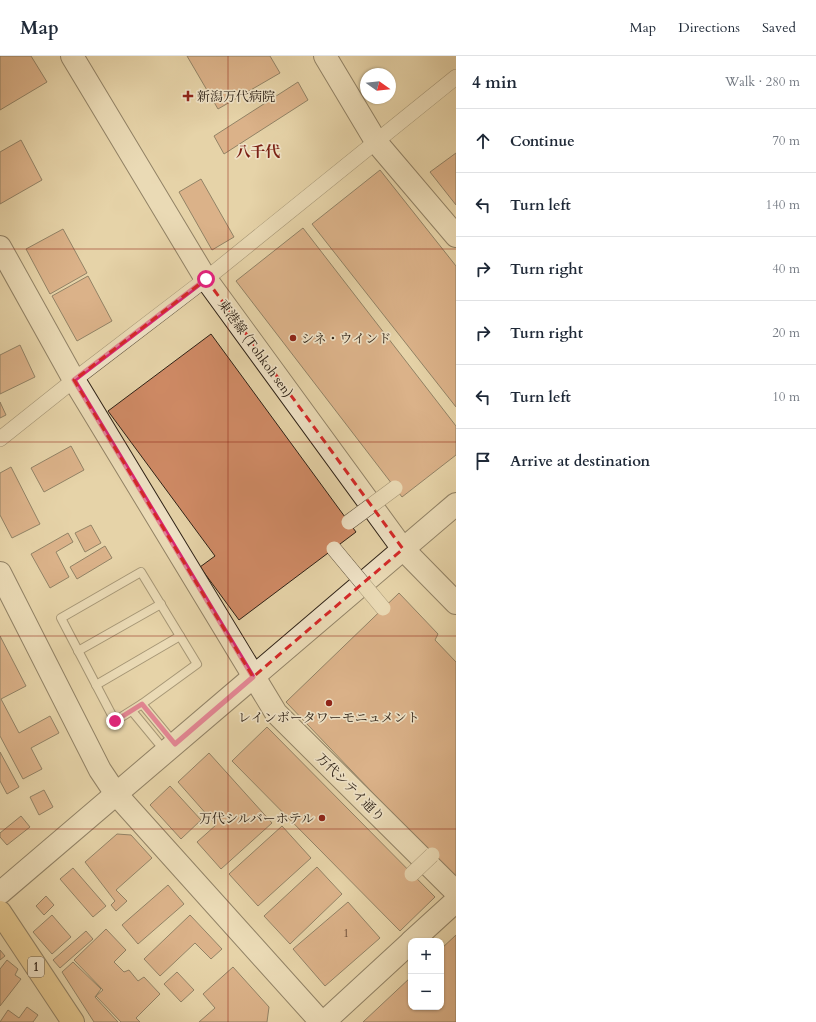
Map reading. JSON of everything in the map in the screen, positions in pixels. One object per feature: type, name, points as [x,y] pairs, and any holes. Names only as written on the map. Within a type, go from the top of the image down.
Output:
[{"type":"main road","name":"1","points":[[0,912],[73,1022]]},
{"type":"street","name":"東港線 (Tohkoh sen)","points":[[72,56],[206,279],[403,549],[456,603]]},
{"type":"street","points":[[324,56],[376,143],[456,236]]},
{"type":"street","points":[[0,439],[74,380],[206,279],[456,78]]},
{"type":"street","name":"万代シテイ通り","points":[[0,247],[74,380],[276,713],[456,892]]},
{"type":"street","points":[[349,522],[395,488]]},
{"type":"street","points":[[0,893],[456,504]]},
{"type":"street","points":[[334,549],[383,608]]},
{"type":"street","points":[[0,573],[100,770],[116,794],[321,1022]]},
{"type":"street","points":[[412,874],[432,855]]},
{"type":"street","points":[[416,938],[456,901]]},
{"type":"street","points":[[324,1022],[408,946]]},
{"type":"lane","points":[[141,572],[180,636],[196,664],[142,704],[115,721],[60,618],[141,572]]},
{"type":"lane","points":[[78,651],[161,604]]},
{"type":"lane","points":[[96,685],[180,636]]},
{"type":"lane","points":[[142,704],[170,748]]},
{"type":"lane","points":[[132,711],[170,748]]},
{"type":"highlighted area","points":[[206,279],[403,549],[253,677],[74,380]]},
{"type":"building","points":[[0,56],[31,56],[47,82],[0,110]]},
{"type":"building","points":[[187,56],[270,56],[280,73],[218,109]]},
{"type":"building","points":[[298,82],[308,100],[224,154],[214,136]]},
{"type":"building","points":[[21,140],[42,180],[0,204],[0,152]]},
{"type":"building","points":[[456,153],[456,205],[430,172]]},
{"type":"building","points":[[380,170],[456,266],[456,407],[312,224]]},
{"type":"building","points":[[201,179],[234,237],[212,250],[179,192]]},
{"type":"building","points":[[303,228],[456,426],[456,455],[402,497],[236,281]]},
{"type":"building","points":[[63,229],[87,273],[50,294],[26,249]]},
{"type":"building","points":[[88,276],[112,321],[77,341],[52,296]]},
{"type":"building","points":[[211,334],[356,532],[239,620],[200,567],[215,556],[108,411]]},
{"type":"building","points":[[20,345],[35,377],[0,394],[0,355]]},
{"type":"building","points":[[0,402],[6,415],[0,418]]},
{"type":"building","points":[[71,446],[84,470],[44,492],[31,468]]},
{"type":"building","points":[[11,467],[40,524],[12,538],[0,515],[0,473]]},
{"type":"building","points":[[91,525],[101,543],[85,552],[75,533]]},
{"type":"building","points":[[68,533],[73,542],[56,552],[69,577],[50,588],[31,554]]},
{"type":"building","points":[[105,546],[112,558],[77,579],[70,567]]},
{"type":"building","points":[[399,593],[438,634],[435,640],[456,662],[456,880],[286,702]]},
{"type":"building","points":[[0,636],[26,686],[1,699],[19,733],[50,716],[59,733],[31,748],[42,769],[23,779],[0,736]]},
{"type":"building","name":"万代シルバーホテル","points":[[267,727],[435,897],[400,931],[232,761]]},
{"type":"building","points":[[0,752],[19,787],[7,794],[0,781]]},
{"type":"building","points":[[209,753],[272,823],[221,869],[197,842],[216,825],[178,782]]},
{"type":"building","points":[[170,786],[201,820],[181,839],[150,805]]},
{"type":"building","points":[[44,790],[53,807],[39,815],[30,797]]},
{"type":"building","points":[[21,816],[30,827],[7,845],[0,837],[0,833]]},
{"type":"building","points":[[282,826],[311,858],[258,906],[229,874]]},
{"type":"building","points":[[117,834],[131,835],[152,858],[116,890],[127,901],[116,911],[111,905],[115,901],[85,862]]},
{"type":"building","points":[[317,867],[342,894],[290,944],[264,916]]},
{"type":"building","points":[[73,868],[106,906],[93,917],[60,879]]},
{"type":"building","points":[[168,885],[184,904],[138,944],[122,925]]},
{"type":"building","points":[[46,896],[54,905],[44,915],[36,906]]},
{"type":"building","points":[[348,902],[380,938],[325,986],[293,949]]},
{"type":"building","points":[[52,915],[71,937],[52,954],[33,932]]},
{"type":"building","points":[[190,915],[222,949],[211,959],[195,943],[160,976],[144,959]]},
{"type":"building","points":[[106,929],[126,950],[114,962],[124,972],[129,970],[138,981],[144,977],[160,994],[136,1018],[140,1022],[121,1022],[96,996],[103,990],[74,960]]},
{"type":"building","points":[[86,931],[93,939],[60,968],[53,960]]},
{"type":"building","points":[[456,935],[456,1022],[363,1022],[408,980],[408,1010],[444,1010],[444,946]]},
{"type":"building","points":[[0,950],[5,956],[0,960]]},
{"type":"building","points":[[7,960],[18,969],[15,975],[21,979],[0,1006],[0,969]]},
{"type":"building","points":[[73,962],[101,989],[95,997],[118,1022],[94,1022],[62,972]]},
{"type":"building","points":[[233,967],[269,1007],[267,1022],[199,1022],[215,1008],[203,994]]},
{"type":"building","points":[[177,972],[194,990],[181,1002],[164,984]]},
{"type":"building","points":[[27,1007],[38,1015],[33,1022],[0,1022],[8,1010],[19,1018]]},
{"type":"place","name":"新潟万代病院","points":[[188,96]]},
{"type":"place","name":"シネ・ウインド","points":[[293,338]]},
{"type":"place","name":"レインボータワーモニュメント","points":[[329,703]]},
{"type":"place","name":"万代シルバーホテル","points":[[322,818]]},
{"type":"district","name":"八千代","points":[[258,152]]},
{"type":"route","points":[[115,721],[142,704],[175,744],[253,677],[74,380],[206,279]]}]
